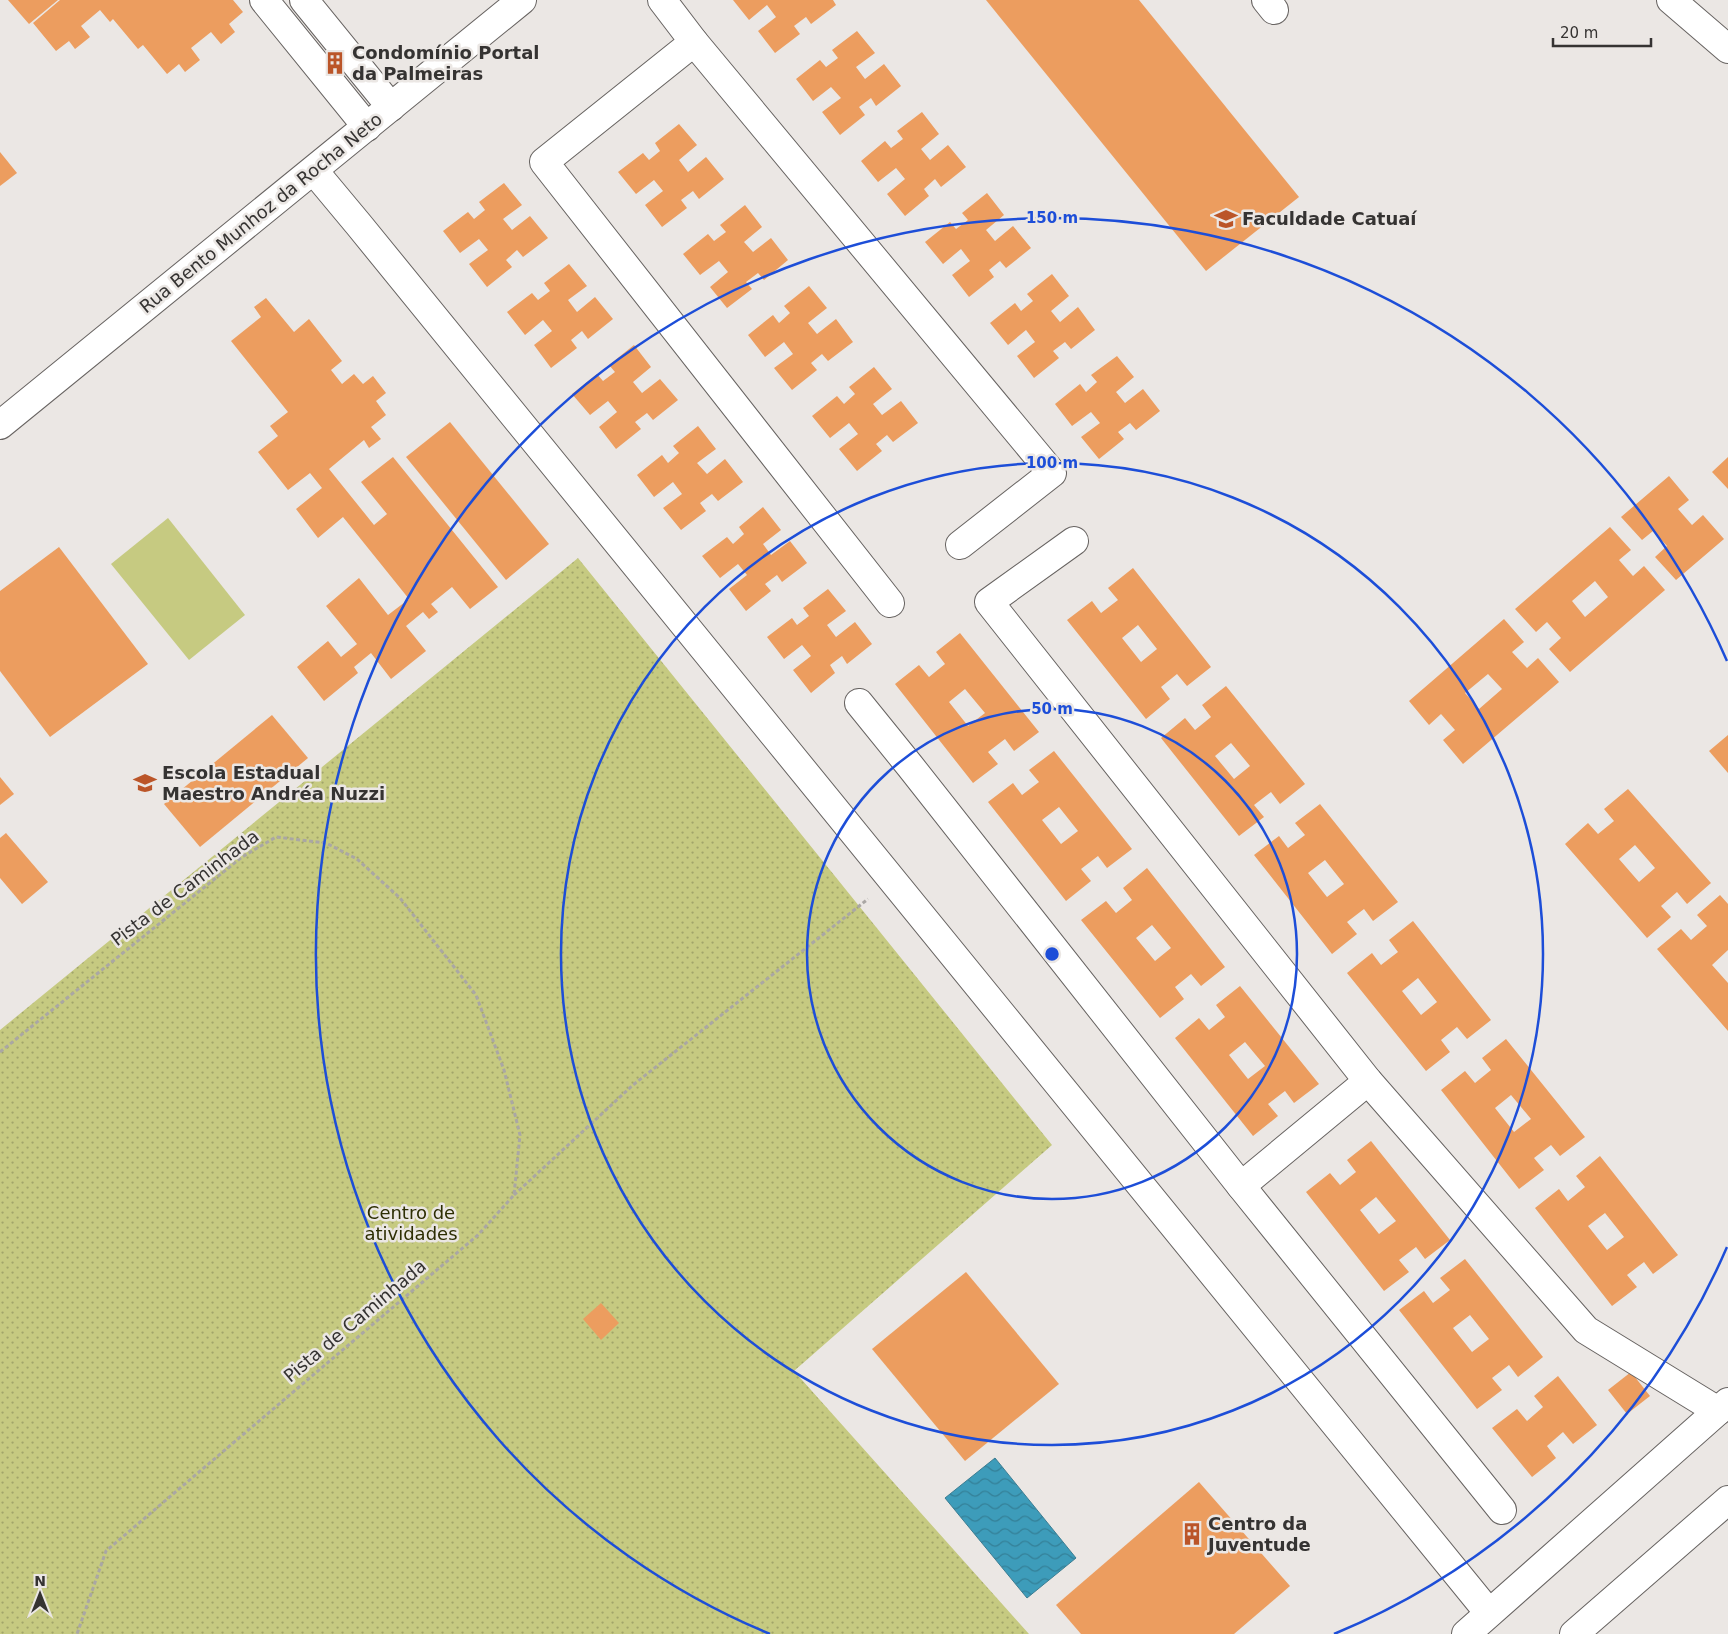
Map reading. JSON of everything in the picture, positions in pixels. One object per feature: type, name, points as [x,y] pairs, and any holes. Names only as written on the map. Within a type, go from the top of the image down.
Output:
[{"type":"street","points":[[264,0],[367,127]]},
{"type":"street","points":[[304,0],[391,107]]},
{"type":"street","name":"Rua Bento Munhoz da Rocha Neto","points":[[0,425],[522,0]]},
{"type":"street","points":[[662,0],[694,42],[1052,473],[960,545]]},
{"type":"street","points":[[1672,0],[1728,49]]},
{"type":"street","points":[[694,42],[544,162],[890,604]]},
{"type":"street","points":[[314,171],[1489,1613]]},
{"type":"street","points":[[1074,541],[988,602],[1368,1081],[1586,1330],[1723,1407],[1466,1634]]},
{"type":"street","points":[[859,703],[1241,1186],[1502,1510]]},
{"type":"street","points":[[1241,1186],[1368,1081]]},
{"type":"street","points":[[1574,1634],[1728,1500]]},
{"type":"path","name":"Pista de Caminhada","points":[[0,1052],[242,857],[276,837],[326,843],[357,859],[400,898],[476,995],[504,1070],[520,1135],[514,1195],[478,1235],[106,1551],[78,1634]]},
{"type":"path","points":[[514,1195],[633,1085],[892,881]]},
{"type":"green space","points":[[168,518],[245,615],[189,660],[111,564]]},
{"type":"green space","name":"Centro de atividades","points":[[578,558],[1052,1145],[794,1371],[1029,1634],[0,1634],[0,1030]]},
{"type":"water","points":[[995,1458],[1076,1558],[1027,1598],[945,1498]]},
{"type":"building","points":[[8,0],[58,0],[29,24]]},
{"type":"building","points":[[60,0],[233,0],[243,12],[229,24],[235,32],[221,44],[211,32],[191,48],[200,60],[185,72],[179,64],[167,74],[143,45],[138,49],[113,19],[110,22],[100,10],[81,26],[90,37],[75,49],[69,41],[56,51],[33,23]]},
{"type":"building","points":[[733,0],[833,0],[836,5],[811,24],[806,17],[794,26],[800,34],[775,53],[758,31],[776,17],[767,5],[749,20]]},
{"type":"building","name":"Faculdade Catuaí","points":[[986,0],[1139,0],[1299,197],[1206,271]]},
{"type":"building","points":[[857,31],[875,53],[856,67],[865,79],[884,64],[901,86],[876,106],[871,98],[859,107],[865,115],[840,135],[822,112],[841,98],[831,87],[813,101],[796,79],[820,60],[826,67],[838,58],[832,50]]},
{"type":"building","name":"Condomínio Portal da Palmeiras","points":[[337,53],[342,66],[339,70],[333,69],[326,61]]},
{"type":"building","points":[[922,112],[939,134],[921,149],[930,160],[948,145],[966,167],[941,187],[935,179],[924,189],[929,196],[905,216],[887,194],[905,179],[896,168],[878,182],[861,161],[885,141],[891,148],[903,139],[897,131]]},
{"type":"building","points":[[679,124],[697,145],[679,160],[688,172],[706,157],[724,179],[699,199],[693,191],[681,200],[687,208],[662,227],[645,205],[663,191],[654,180],[636,194],[618,172],[643,153],[649,160],[660,151],[655,143]]},
{"type":"building","points":[[0,152],[17,173],[0,186]]},
{"type":"building","points":[[504,183],[522,205],[503,219],[512,230],[530,216],[548,238],[523,257],[517,250],[506,260],[512,267],[487,287],[469,264],[488,250],[479,239],[460,253],[443,231],[468,212],[474,219],[485,210],[479,202]]},
{"type":"building","points":[[987,193],[1004,215],[986,230],[995,241],[1013,226],[1031,248],[1006,268],[1000,261],[989,270],[994,277],[969,297],[952,275],[970,261],[961,249],[943,264],[925,242],[950,222],[956,229],[968,220],[962,213]]},
{"type":"building","points":[[745,205],[762,227],[744,242],[753,252],[771,238],[788,260],[764,280],[758,273],[746,282],[752,289],[727,308],[710,287],[728,272],[719,261],[700,275],[683,254],[708,234],[714,241],[726,232],[720,225]]},
{"type":"building","points":[[569,264],[587,286],[568,300],[577,312],[595,297],[613,319],[588,339],[582,331],[571,340],[577,348],[551,368],[534,345],[552,331],[543,320],[525,335],[507,312],[532,293],[538,300],[550,291],[544,283]]},
{"type":"building","points":[[1052,274],[1069,296],[1051,311],[1060,322],[1078,307],[1095,330],[1071,349],[1065,342],[1053,351],[1059,358],[1034,378],[1017,356],[1035,342],[1026,330],[1008,345],[990,323],[1015,303],[1021,311],[1033,301],[1027,294]]},
{"type":"building","points":[[809,286],[827,308],[808,323],[817,334],[836,319],[853,342],[828,361],[822,354],[811,363],[817,370],[792,390],[774,368],[793,354],[784,342],[765,357],[748,335],[773,315],[779,323],[790,313],[784,306]]},
{"type":"building","points":[[266,298],[294,332],[309,319],[342,361],[331,370],[342,384],[354,374],[363,384],[373,376],[386,393],[376,401],[386,415],[371,427],[381,439],[369,448],[364,440],[329,469],[374,525],[387,514],[361,482],[393,457],[498,587],[470,609],[452,587],[431,604],[438,612],[429,619],[423,612],[406,626],[426,651],[391,679],[371,653],[354,667],[358,673],[324,701],[297,667],[328,641],[341,657],[357,644],[326,606],[359,578],[388,615],[409,599],[343,517],[318,538],[296,509],[322,488],[310,473],[288,490],[258,452],[278,436],[270,426],[288,412],[231,341],[261,317],[254,307]]},
{"type":"building","points":[[634,345],[651,367],[633,382],[642,393],[660,379],[678,400],[653,420],[647,413],[635,422],[641,429],[616,449],[599,427],[617,412],[608,401],[590,415],[572,394],[597,374],[603,381],[615,372],[609,365]]},
{"type":"building","points":[[1117,356],[1134,377],[1116,392],[1125,403],[1143,389],[1160,411],[1136,430],[1130,423],[1118,432],[1124,439],[1099,459],[1081,437],[1100,423],[1091,412],[1072,426],[1055,404],[1080,384],[1086,392],[1097,382],[1091,375]]},
{"type":"building","points":[[874,367],[892,389],[873,404],[882,415],[901,401],[918,423],[893,442],[887,435],[876,444],[882,451],[857,471],[839,449],[858,434],[849,423],[830,438],[812,416],[837,396],[844,404],[855,394],[849,387]]},
{"type":"building","points":[[450,422],[549,544],[506,580],[406,457]]},
{"type":"building","points":[[698,426],[716,449],[697,463],[707,474],[725,459],[743,482],[718,501],[712,494],[700,503],[706,511],[681,530],[663,508],[682,494],[673,482],[654,497],[637,475],[662,455],[668,463],[679,453],[673,446]]},
{"type":"building","points":[[1728,457],[1728,489],[1712,472]]},
{"type":"building","points":[[1669,476],[1689,500],[1678,509],[1692,525],[1703,515],[1724,539],[1676,580],[1655,557],[1667,546],[1653,531],[1642,540],[1621,517]]},
{"type":"building","points":[[763,507],[781,530],[763,544],[771,555],[790,541],[807,563],[782,582],[777,575],[765,584],[771,591],[746,611],[729,589],[747,575],[738,564],[720,578],[702,556],[727,537],[733,544],[744,534],[739,527]]},
{"type":"building","points":[[1610,527],[1631,550],[1619,560],[1633,576],[1644,566],[1665,590],[1570,672],[1549,649],[1561,638],[1547,622],[1536,632],[1515,609]],"holes":[[[1595,581],[1608,597],[1585,617],[1572,601]]]},
{"type":"building","points":[[59,547],[148,664],[50,737],[0,671],[0,591]]},
{"type":"building","points":[[1133,568],[1211,667],[1187,686],[1177,674],[1161,687],[1170,699],[1146,719],[1067,620],[1092,601],[1101,613],[1118,600],[1108,588]],"holes":[[[1138,625],[1157,649],[1141,662],[1122,638]]]},
{"type":"building","points":[[828,589],[846,611],[827,625],[836,637],[855,622],[872,644],[847,664],[842,656],[830,665],[835,673],[811,693],[793,670],[811,656],[802,645],[784,659],[767,637],[792,618],[797,625],[809,616],[803,608]]},
{"type":"building","points":[[1504,619],[1524,642],[1512,652],[1527,668],[1538,658],[1559,682],[1463,764],[1443,740],[1455,730],[1441,714],[1429,725],[1409,701]],"holes":[[[1488,674],[1502,689],[1479,709],[1465,693]]]},
{"type":"building","points":[[960,633],[1039,732],[1014,751],[1005,739],[988,752],[998,764],[973,783],[895,684],[919,665],[929,677],[945,664],[936,652]],"holes":[[[965,689],[985,713],[968,726],[949,702]]]},
{"type":"building","points":[[1226,686],[1305,784],[1280,804],[1271,792],[1254,805],[1264,817],[1239,836],[1161,738],[1185,718],[1195,730],[1211,717],[1202,705]],"holes":[[[1231,743],[1250,766],[1234,779],[1215,756]]]},
{"type":"building","points":[[272,715],[308,758],[200,847],[164,804]]},
{"type":"building","points":[[1728,735],[1728,773],[1709,751]]},
{"type":"building","points":[[1054,751],[1132,849],[1107,868],[1098,856],[1081,869],[1091,881],[1066,901],[988,802],[1013,783],[1022,795],[1039,782],[1029,770]],"holes":[[[1059,807],[1078,831],[1061,844],[1042,820]]]},
{"type":"building","points":[[0,777],[14,794],[0,805]]},
{"type":"building","points":[[1628,789],[1711,883],[1687,904],[1677,892],[1661,906],[1671,917],[1647,938],[1565,844],[1588,823],[1598,834],[1614,821],[1604,809]],"holes":[[[1635,845],[1655,868],[1639,882],[1619,859]]]},
{"type":"building","points":[[1320,804],[1398,902],[1373,921],[1364,909],[1347,922],[1357,934],[1332,954],[1254,855],[1279,836],[1288,848],[1305,835],[1295,823]],"holes":[[[1325,860],[1344,884],[1327,897],[1308,873]]]},
{"type":"building","points":[[6,833],[48,882],[22,904],[0,878],[0,838]]},
{"type":"building","points":[[1147,868],[1225,967],[1201,986],[1191,974],[1175,987],[1184,999],[1160,1018],[1081,920],[1106,901],[1116,913],[1132,900],[1123,888]],"holes":[[[1152,925],[1171,948],[1155,961],[1136,938]]]},
{"type":"building","points":[[1720,895],[1728,904],[1728,950],[1712,965],[1728,983],[1728,1031],[1657,949],[1681,929],[1691,940],[1707,926],[1697,915]]},
{"type":"building","points":[[1413,921],[1491,1020],[1467,1039],[1457,1027],[1441,1040],[1450,1052],[1426,1071],[1347,973],[1372,953],[1381,965],[1398,952],[1389,940]],"holes":[[[1418,978],[1437,1002],[1421,1015],[1402,991]]]},
{"type":"building","points":[[1240,986],[1319,1084],[1294,1103],[1285,1091],[1268,1104],[1278,1116],[1253,1136],[1175,1038],[1199,1018],[1209,1030],[1225,1017],[1216,1005]],"holes":[[[1245,1042],[1265,1066],[1248,1079],[1229,1055]]]},
{"type":"building","points":[[1506,1039],[1585,1137],[1560,1156],[1551,1145],[1534,1158],[1544,1170],[1519,1189],[1441,1090],[1465,1071],[1475,1083],[1491,1070],[1482,1058]],"holes":[[[1511,1095],[1531,1119],[1514,1132],[1495,1108]]]},
{"type":"building","points":[[1371,1141],[1450,1240],[1425,1259],[1416,1247],[1399,1260],[1409,1272],[1384,1291],[1306,1192],[1330,1173],[1340,1185],[1356,1172],[1347,1160]],"holes":[[[1376,1197],[1396,1221],[1379,1234],[1360,1210]]]},
{"type":"building","points":[[1600,1156],[1678,1255],[1653,1274],[1644,1262],[1627,1275],[1637,1287],[1612,1306],[1535,1208],[1559,1189],[1568,1201],[1585,1187],[1576,1176]],"holes":[[[1605,1213],[1624,1237],[1607,1250],[1588,1226]]]},
{"type":"building","points":[[1465,1259],[1543,1357],[1518,1377],[1509,1365],[1492,1378],[1502,1390],[1477,1409],[1399,1310],[1424,1291],[1433,1303],[1450,1290],[1440,1278]],"holes":[[[1470,1315],[1489,1339],[1472,1352],[1453,1328]]]},
{"type":"building","points":[[966,1272],[1059,1384],[965,1461],[872,1349]]},
{"type":"building","points":[[601,1303],[619,1323],[601,1340],[583,1319]]},
{"type":"building","points":[[1631,1372],[1650,1396],[1627,1414],[1608,1390]]},
{"type":"building","points":[[1558,1376],[1597,1425],[1573,1444],[1563,1432],[1547,1446],[1556,1458],[1532,1477],[1492,1428],[1517,1409],[1527,1421],[1543,1407],[1534,1396]]},
{"type":"building","name":"Centro da Juventude","points":[[1199,1482],[1290,1586],[1234,1634],[1081,1634],[1056,1605]]},
{"type":"place","name":"Condomínio Portal da Palmeiras","points":[[335,63]]},
{"type":"place","name":"Faculdade Catuaí","points":[[1226,219]]},
{"type":"place","name":"Escola Estadual Maestro Andréa Nuzzi","points":[[145,783]]},
{"type":"place","name":"Centro da Juventude","points":[[1192,1534]]}]
